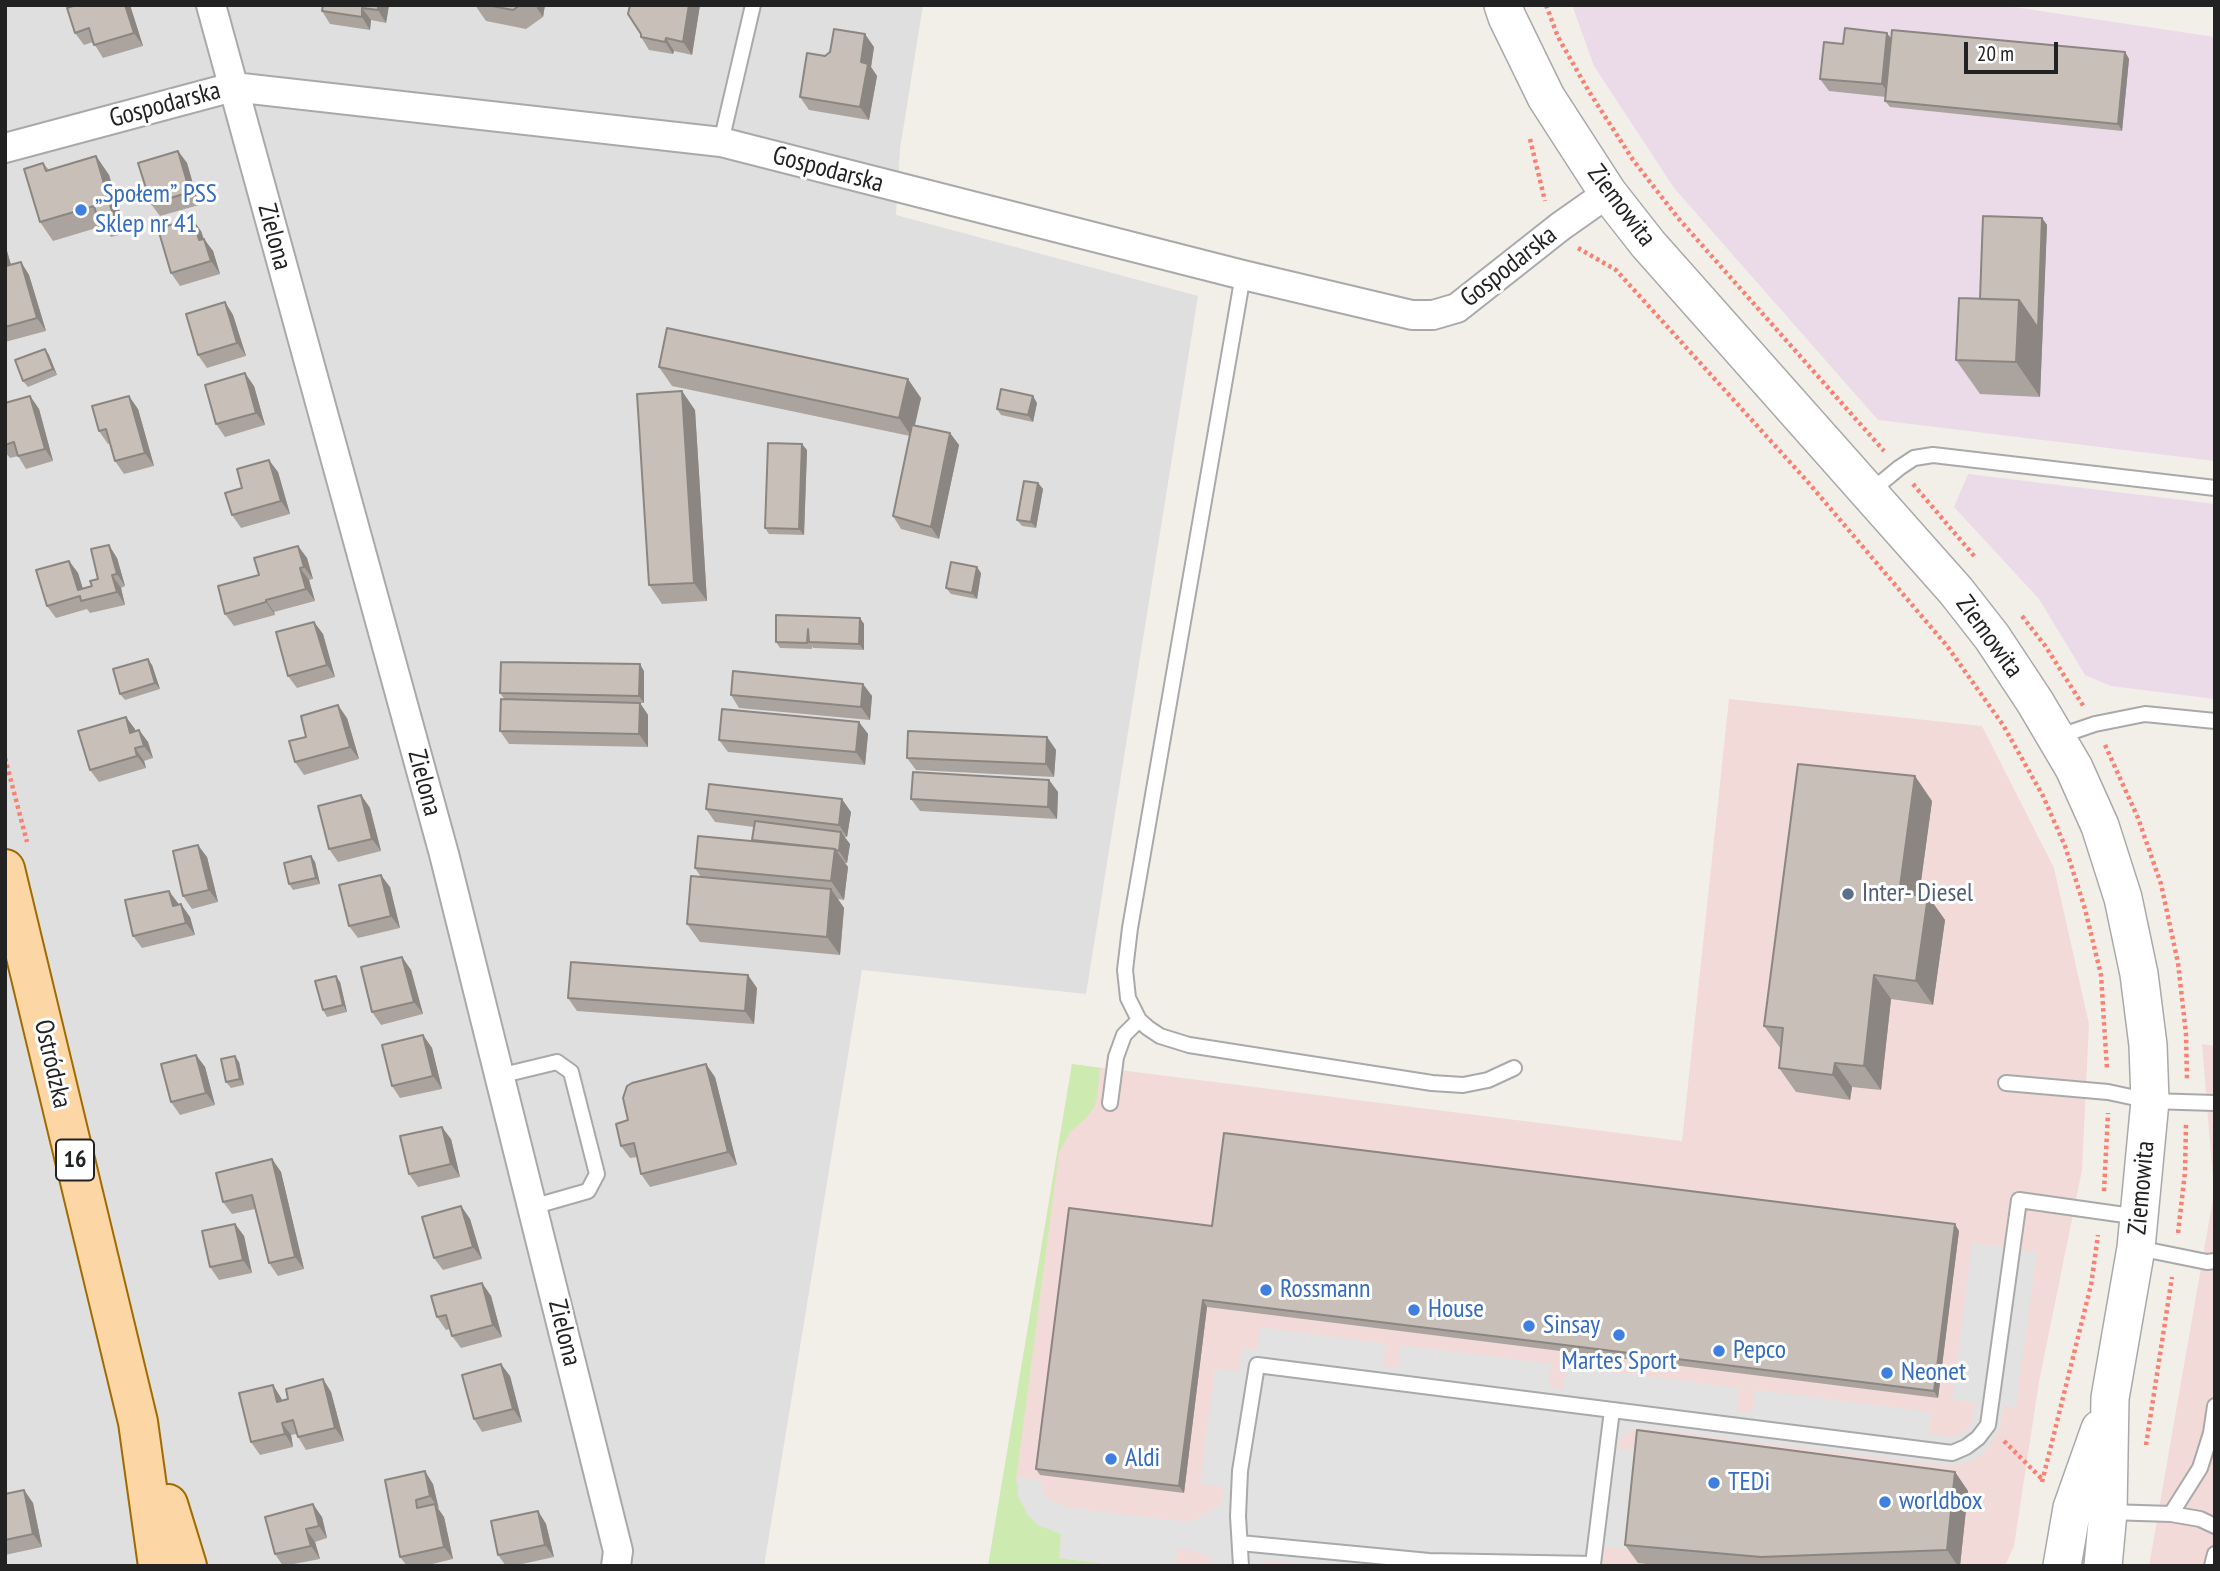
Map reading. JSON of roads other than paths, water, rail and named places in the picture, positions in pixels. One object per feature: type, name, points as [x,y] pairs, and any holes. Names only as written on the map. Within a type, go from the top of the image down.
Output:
[{"type":"main road","name":"Ostródzka","points":[[8,889],[138,1422],[158,1566]]},
{"type":"main road","name":"Ostródzka","points":[[138,1422],[169,1506],[187,1566]]},
{"type":"street","name":"Zielona","points":[[211,5],[444,854],[618,1551],[616,1566]]},
{"type":"street","name":"Ziemowita","points":[[1503,5],[1546,97],[1608,193],[1647,244],[1956,591],[1992,637],[2074,768],[2101,826],[2123,898],[2139,974],[2148,1045],[2150,1101],[2138,1232],[2110,1398],[2062,1566]]},
{"type":"street","name":"Gospodarska","points":[[5,148],[233,87],[721,142],[1243,275],[1412,315],[1433,315],[1457,308],[1561,226],[1608,193]]},
{"type":"street","name":"Ziemowita","points":[[2080,1507],[2103,1566]]},
{"type":"lane","points":[[721,142],[752,5]]},
{"type":"lane","points":[[1243,275],[1130,928],[1125,970],[1128,998],[1139,1020],[1160,1036],[1189,1045],[1432,1083],[1463,1085],[1488,1080],[1514,1068]]},
{"type":"lane","points":[[1869,493],[1914,458],[1933,455],[2215,488]]},
{"type":"lane","points":[[2056,737],[2095,724],[2145,714],[2215,721]]},
{"type":"lane","points":[[1110,1103],[1116,1057],[1125,1035],[1139,1020]]},
{"type":"lane","points":[[499,1076],[557,1062],[571,1072],[597,1174],[588,1191],[532,1207]]},
{"type":"lane","points":[[2006,1083],[2108,1092],[2150,1101],[2215,1104]]},
{"type":"lane","points":[[1241,1566],[1238,1516],[1240,1471],[1257,1365],[1952,1453],[1978,1438],[1988,1425],[2019,1200],[2102,1212],[2175,1255],[2207,1262],[2215,1261]]},
{"type":"lane","points":[[2171,1514],[2200,1468],[2211,1433],[2215,1406]]},
{"type":"lane","points":[[1240,1543],[1417,1560],[1593,1564],[1612,1410]]},
{"type":"lane","points":[[2080,1507],[2171,1514],[2200,1519],[2215,1526]]},
{"type":"lane","points":[[2212,1566],[2215,1554]]},
{"type":"place","name":"„Społem” PSS Sklep nr 41","points":[[81,210]]},
{"type":"place","name":"Inter- Diesel","points":[[1848,894]]},
{"type":"place","name":"Rossmann","points":[[1266,1290]]},
{"type":"place","name":"House","points":[[1414,1310]]},
{"type":"place","name":"Sinsay","points":[[1529,1326]]},
{"type":"place","name":"Martes Sport","points":[[1619,1335]]},
{"type":"place","name":"Pepco","points":[[1719,1351]]},
{"type":"place","name":"Neonet","points":[[1887,1373]]},
{"type":"place","name":"Aldi","points":[[1111,1459]]},
{"type":"place","name":"TEDi","points":[[1714,1483]]},
{"type":"place","name":"worldbox","points":[[1885,1502]]}]
